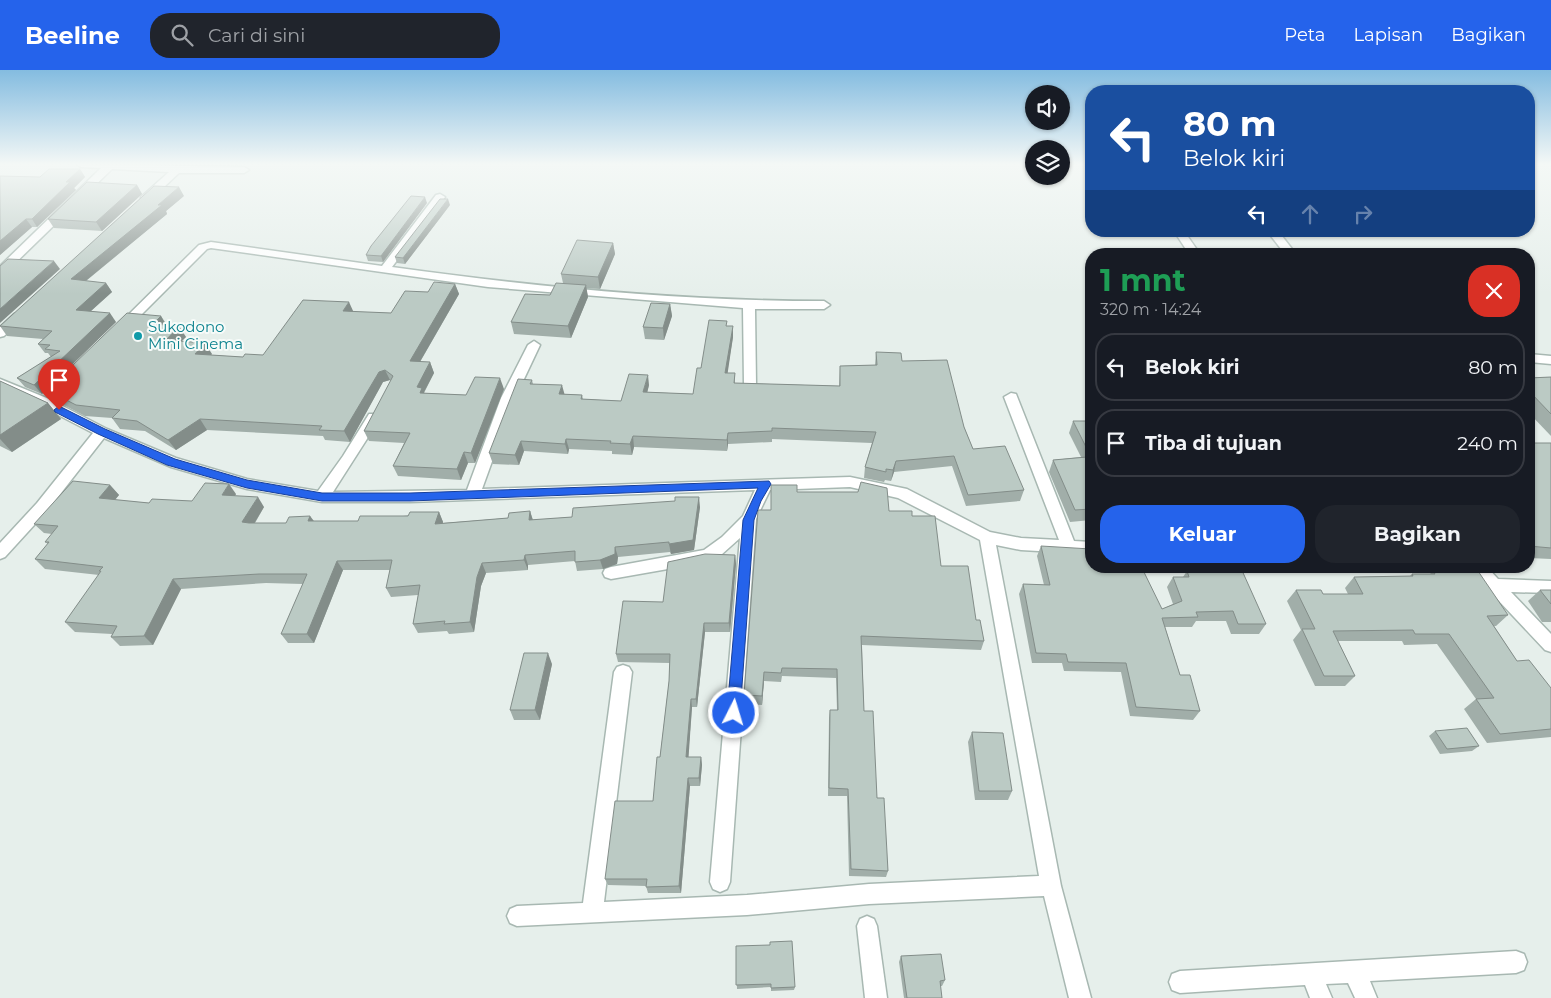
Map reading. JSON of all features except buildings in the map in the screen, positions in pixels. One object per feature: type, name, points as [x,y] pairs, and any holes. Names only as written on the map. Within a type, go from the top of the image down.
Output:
[{"type":"street","points":[[0,272],[67,207]]},
{"type":"street","points":[[384,270],[432,207]]},
{"type":"street","points":[[1182,237],[1191,248]]},
{"type":"street","points":[[1277,237],[1286,248]]},
{"type":"street","points":[[115,334],[203,247],[211,245],[384,270],[563,291],[749,305],[824,305]]},
{"type":"street","points":[[749,305],[750,385]]},
{"type":"street","points":[[0,333],[26,309]]},
{"type":"street","points":[[473,494],[508,398],[534,345]]},
{"type":"street","points":[[1535,359],[1551,360]]},
{"type":"street","points":[[0,383],[48,399],[102,432],[171,462],[247,484],[322,497],[850,482],[902,493],[993,539],[1021,544],[1085,548]]},
{"type":"street","points":[[1011,397],[1069,547]]},
{"type":"street","points":[[322,497],[365,434],[382,402]]},
{"type":"street","points":[[0,553],[42,507],[102,432]]},
{"type":"street","points":[[720,882],[749,520],[756,500],[766,484]]},
{"type":"street","points":[[611,573],[702,557],[714,553],[749,520]]},
{"type":"street","points":[[993,539],[1051,886],[1080,998]]},
{"type":"street","points":[[1482,573],[1551,645]]},
{"type":"street","points":[[1493,585],[1551,586]]},
{"type":"street","points":[[592,912],[623,672]]},
{"type":"street","points":[[517,916],[747,905],[869,894],[1051,886]]},
{"type":"street","points":[[866,926],[876,998]]},
{"type":"street","points":[[1180,982],[1516,962]]},
{"type":"street","points":[[1354,972],[1366,998]]},
{"type":"street","points":[[1310,974],[1321,998]]},
{"type":"place","name":"Sukodono Mini Cinema","points":[[138,336]]},
{"type":"route","points":[[59,410],[102,432],[171,462],[247,484],[322,497],[410,497],[766,484],[756,500],[749,520],[734,713]]}]
